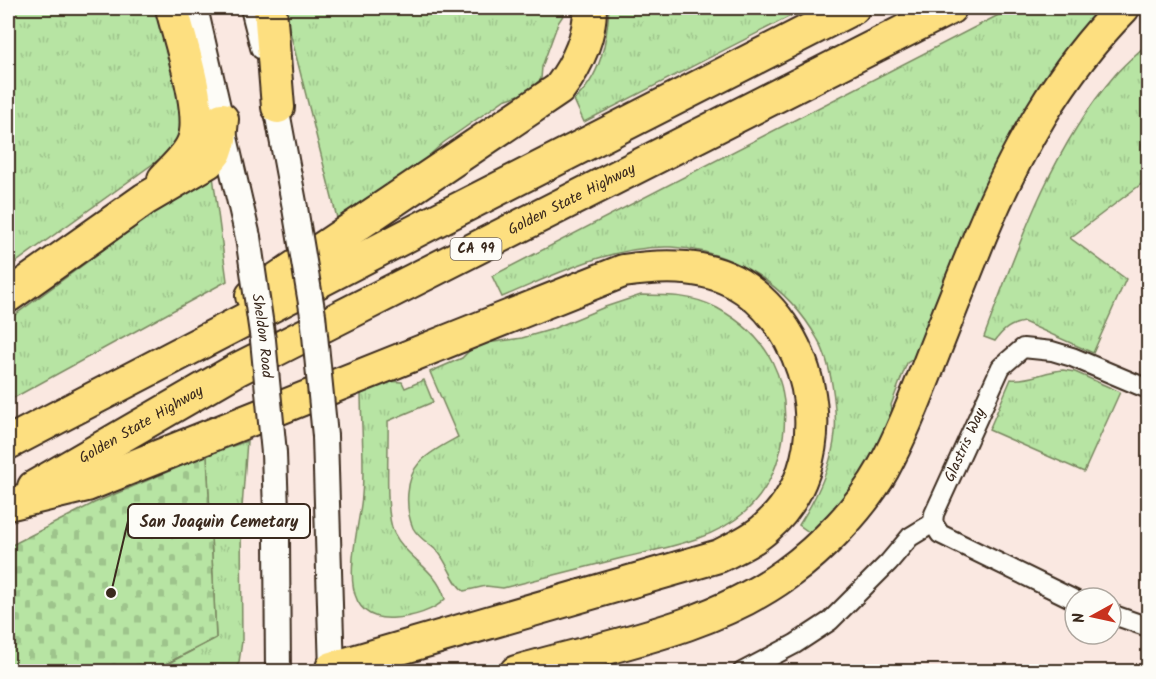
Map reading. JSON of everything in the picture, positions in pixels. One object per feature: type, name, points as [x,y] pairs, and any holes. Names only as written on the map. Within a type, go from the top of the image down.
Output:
[{"type":"highway","points":[[145,199],[193,144],[197,130],[192,88],[172,8]]},
{"type":"highway","points":[[270,8],[278,107]]},
{"type":"highway","points":[[127,381],[559,88],[574,68],[584,44],[590,8]]},
{"type":"highway","name":"CA 99","points":[[8,443],[853,8]]},
{"type":"highway","name":"Golden State Highway","points":[[8,503],[238,369],[950,8]]},
{"type":"highway","points":[[516,672],[645,636],[740,602],[786,575],[820,546],[842,523],[882,471],[908,416],[1010,169],[1041,111],[1070,69],[1123,8]]},
{"type":"highway","points":[[8,296],[145,199],[208,162],[216,152],[220,140],[222,119]]},
{"type":"highway","points":[[8,503],[87,485],[623,271],[652,266],[688,268],[716,274],[744,288],[783,326],[796,349],[807,379],[810,432],[806,459],[796,487],[784,507],[766,528],[720,556],[328,670]]},
{"type":"main road","name":"Sheldon Road","points":[[195,8],[248,237],[263,340],[274,453],[278,672]]},
{"type":"main road","points":[[253,8],[278,107],[313,315],[327,465],[328,670]]},
{"type":"street","name":"Glastris Way","points":[[933,523],[934,514],[1001,367],[1023,348],[1052,351],[1072,357],[1149,389]]},
{"type":"street","points":[[742,672],[795,644],[830,621],[889,562],[910,537],[933,523],[940,534],[1063,594]]},
{"type":"street","points":[[1123,618],[1149,627]]},
{"type":"green space","points":[[8,8],[157,8],[184,112],[183,137],[168,153],[8,268]]},
{"type":"green space","points":[[284,8],[568,8],[558,23],[542,67],[541,79],[525,93],[504,100],[443,143],[424,160],[337,218]]},
{"type":"green space","points":[[609,8],[806,8],[584,122],[574,100],[591,81],[601,58]]},
{"type":"green space","points":[[1012,8],[1107,8],[922,353],[907,363],[891,405],[894,420],[873,459],[848,497],[813,535],[799,525],[818,493],[831,458],[835,433],[832,385],[823,349],[818,340],[806,320],[774,287],[736,263],[715,255],[671,247],[627,251],[605,256],[502,297],[492,276]]},
{"type":"green space","points":[[1148,43],[1148,129],[1142,145],[1143,162],[1148,179],[1070,238],[1126,279],[1093,353],[1024,322],[1007,328],[995,341],[984,337],[1010,268],[1054,166],[1092,104],[1119,71]]},
{"type":"green space","points":[[208,173],[213,176],[227,281],[8,401],[8,320]]},
{"type":"green space","points":[[641,295],[680,297],[708,304],[741,324],[755,337],[772,361],[784,400],[785,420],[777,461],[759,497],[732,522],[702,537],[503,588],[486,586],[464,591],[457,584],[439,553],[422,539],[410,520],[408,494],[411,476],[415,469],[429,454],[458,437],[430,372],[462,358],[473,347],[480,344],[522,338],[550,330]]},
{"type":"green space","points":[[1063,370],[1075,372],[1120,392],[1084,472],[989,430],[1011,379],[1024,379]]},
{"type":"green space","points":[[424,380],[433,402],[388,421],[389,510],[394,533],[406,550],[429,572],[445,599],[435,607],[415,615],[395,618],[374,616],[361,607],[354,591],[352,573],[363,482],[361,390],[385,381],[402,382],[405,388]]},
{"type":"green space","points":[[247,441],[241,521],[242,641],[239,662],[234,671],[152,672],[216,638],[207,455]]},
{"type":"green space","points":[[207,455],[216,638],[152,671],[8,671],[8,547],[94,503]]},
{"type":"place","name":"San Joaquin Cemetary","points":[[111,593]]}]
